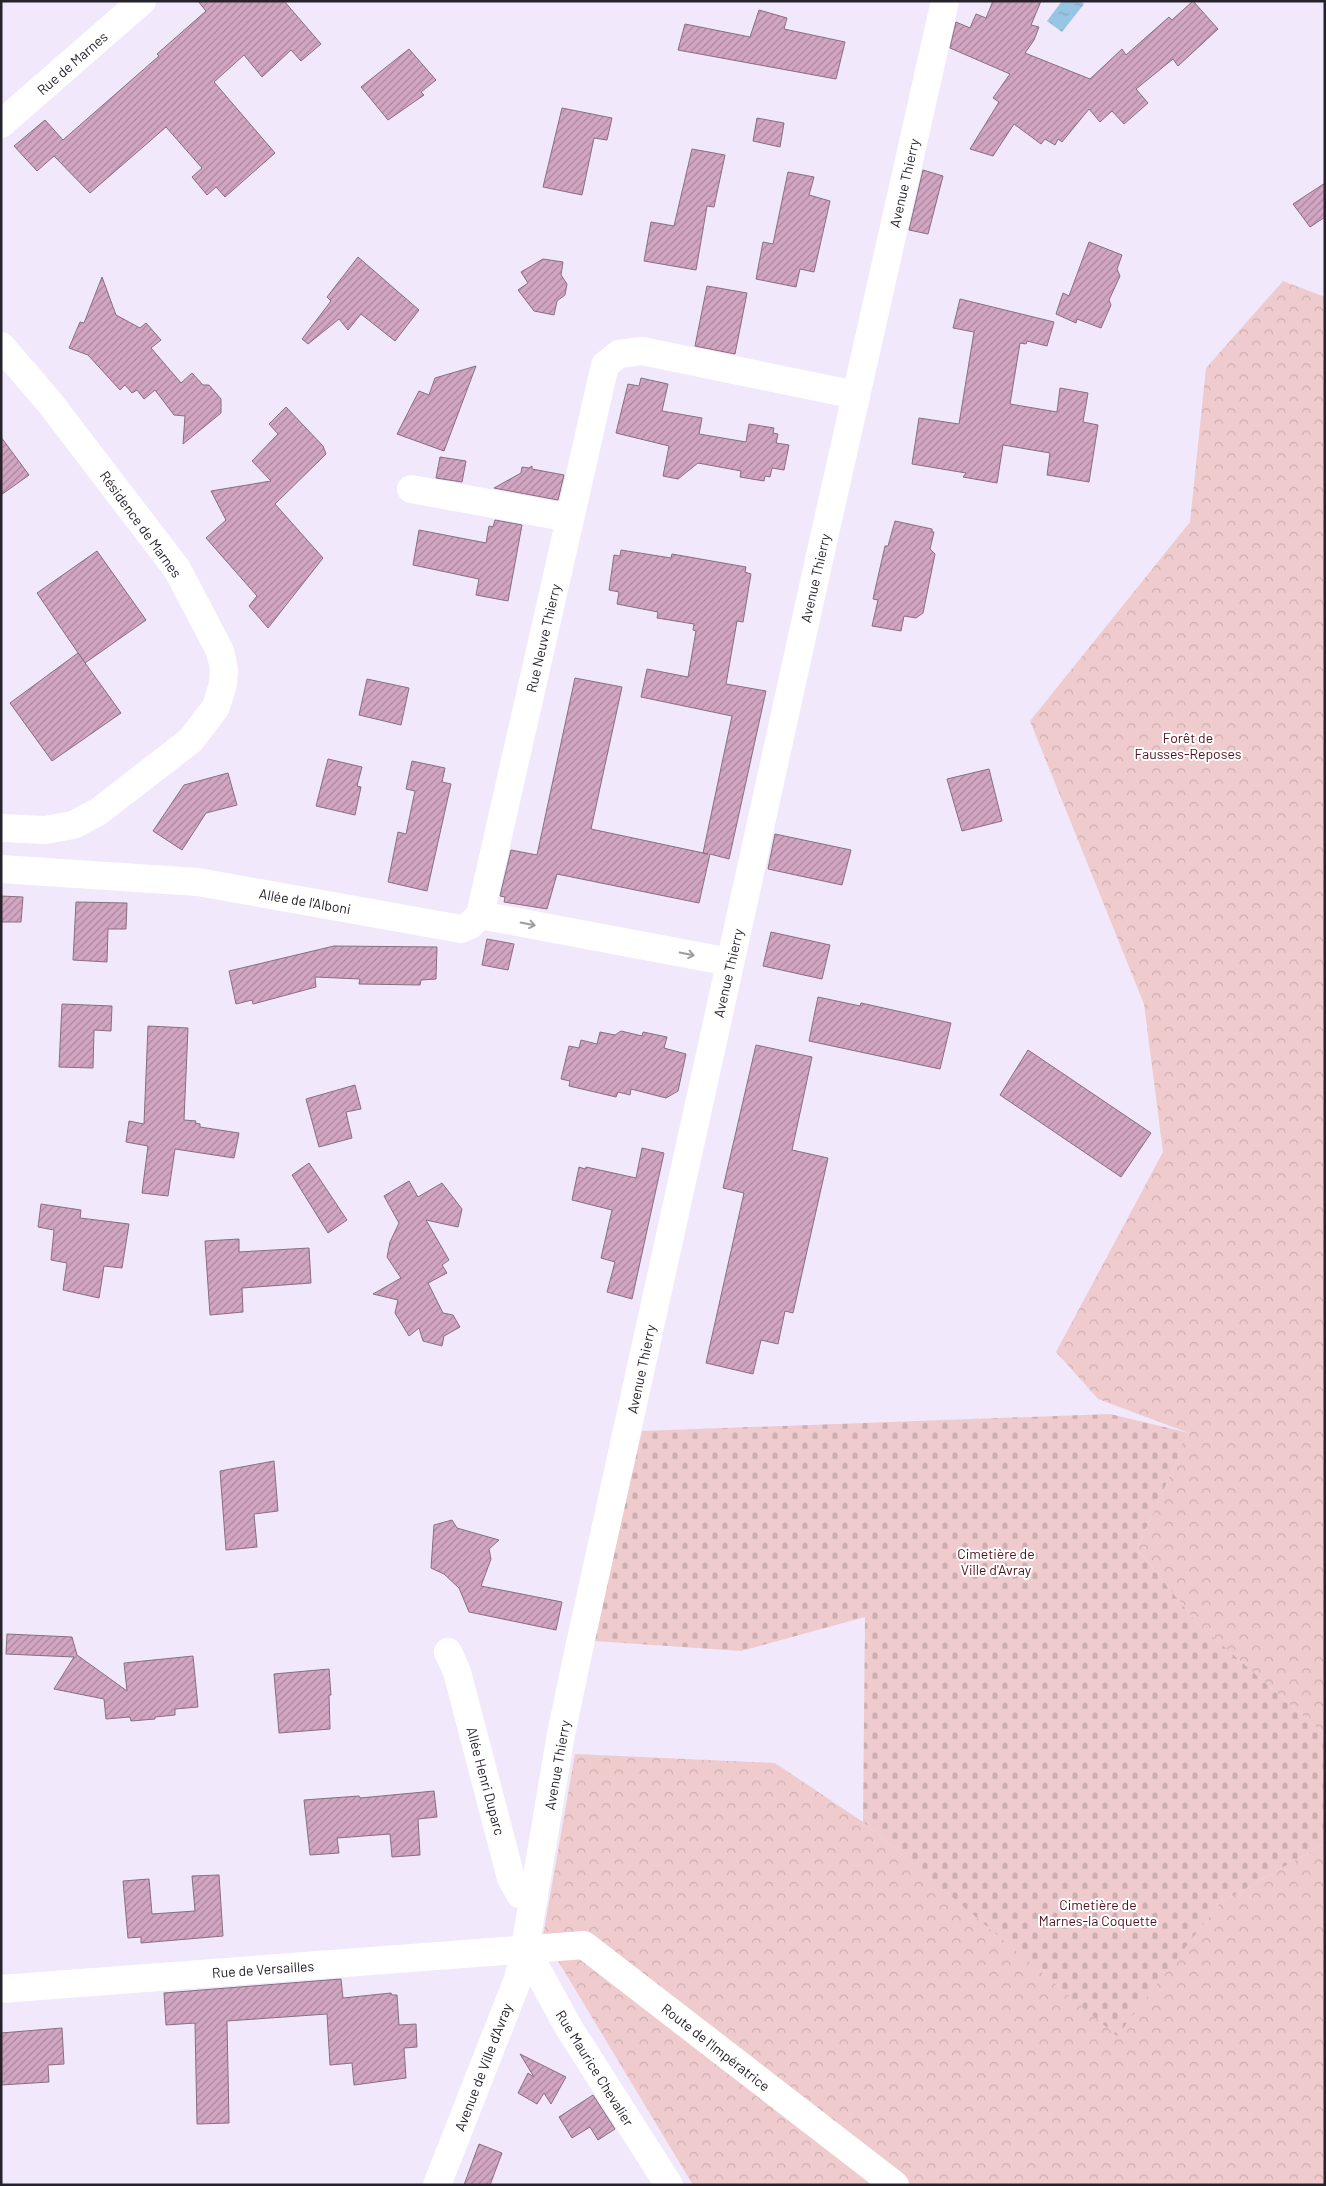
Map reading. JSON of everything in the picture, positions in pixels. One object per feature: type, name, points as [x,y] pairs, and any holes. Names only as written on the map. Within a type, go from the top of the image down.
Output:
[{"type":"street","name":"Rue de Marnes","points":[[1,124],[142,1]]},
{"type":"street","name":"Avenue Thierry","points":[[526,1948],[561,1734],[580,1644],[945,1]]},
{"type":"street","name":"Résidence de Marnes","points":[[1,346],[50,403],[177,569],[220,650],[224,669],[216,706],[191,740],[98,812],[73,825],[45,830],[1,828]]},
{"type":"street","name":"Rue Neuve Thierry","points":[[480,915],[605,365],[619,354],[642,351],[856,395]]},
{"type":"street","points":[[411,489],[570,518]]},
{"type":"street","name":"Allée de l'Alboni","points":[[1,869],[198,882],[461,930],[470,925],[480,915]]},
{"type":"street","points":[[480,915],[730,962]]},
{"type":"street","name":"Allée Henri Duparc","points":[[448,1652],[458,1672],[511,1878],[520,1894],[534,1898]]},
{"type":"street","name":"Route de l'Impératrice","points":[[526,1948],[584,1945],[894,2185]]},
{"type":"street","name":"Rue de Versailles","points":[[1,1989],[526,1948]]},
{"type":"street","name":"Avenue de Ville d'Avray","points":[[437,2185],[518,1979],[526,1948]]},
{"type":"street","name":"Rue Maurice Chevalier","points":[[526,1948],[569,2028],[669,2185]]},
{"type":"green space","name":"Forêt de Fausses-Reposes","points":[[1283,281],[1325,297],[1325,1735],[1197,1623],[1137,1549],[1189,1433],[1098,1399],[1056,1352],[1163,1152],[1144,1004],[1030,721],[1190,522],[1206,368]]},
{"type":"green space","name":"Cimetière de Ville d'Avray","points":[[1110,1414],[1189,1433],[1137,1549],[1197,1623],[1325,1735],[1325,1843],[1219,1904],[1117,2036],[863,1822],[865,1617],[741,1651],[594,1641],[642,1431]]},
{"type":"green space","points":[[575,1754],[775,1763],[863,1822],[1117,2035],[1219,1904],[1325,1843],[1325,2185],[693,2185],[543,1936]]},
{"type":"water","points":[[1062,1],[1081,1],[1084,4],[1062,32],[1047,21]]},
{"type":"building","points":[[198,1],[284,1],[321,44],[301,61],[291,50],[262,77],[244,55],[214,82],[275,153],[225,197],[216,187],[207,195],[192,177],[202,168],[166,127],[90,193],[54,156],[37,171],[14,146],[45,120],[63,140],[159,56],[157,54],[206,11]]},
{"type":"building","points":[[993,1],[1041,1],[1031,25],[1039,27],[1034,40],[1025,53],[1090,79],[1122,49],[1126,55],[1169,17],[1172,20],[1193,1],[1218,29],[1178,66],[1173,59],[1136,89],[1148,103],[1124,124],[1112,111],[1100,122],[1089,109],[1062,142],[1058,139],[1055,145],[1045,139],[1041,144],[1014,124],[993,156],[970,149],[999,102],[993,98],[1010,74],[950,48],[956,22],[970,28],[976,14],[986,18]]},
{"type":"building","points":[[759,10],[787,18],[784,29],[845,42],[836,79],[678,50],[685,24],[750,37]]},
{"type":"building","points":[[409,49],[436,80],[421,92],[424,95],[388,120],[361,87]]},
{"type":"building","points":[[562,108],[612,118],[607,140],[594,138],[582,195],[543,187]]},
{"type":"building","points":[[757,118],[784,123],[780,147],[753,141]]},
{"type":"building","points":[[692,149],[725,155],[714,207],[707,206],[696,270],[644,261],[651,222],[674,226]]},
{"type":"building","points":[[923,170],[943,176],[928,234],[909,230]]},
{"type":"building","points":[[788,172],[814,177],[809,195],[830,201],[814,272],[800,269],[796,287],[756,279],[763,242],[773,244]]},
{"type":"building","points":[[1325,183],[1325,217],[1310,227],[1293,204]]},
{"type":"building","points":[[1089,242],[1122,255],[1117,269],[1120,276],[1109,300],[1111,305],[1101,328],[1077,319],[1076,323],[1056,314],[1063,293],[1069,296]]},
{"type":"building","points":[[358,257],[419,310],[395,341],[361,314],[348,330],[339,319],[308,344],[302,339],[331,301],[327,297]]},
{"type":"building","points":[[543,259],[563,262],[561,275],[567,284],[565,295],[557,301],[554,315],[534,311],[518,290],[528,283],[521,272]]},
{"type":"building","points":[[102,277],[116,315],[140,328],[146,323],[161,340],[151,348],[181,383],[192,373],[203,385],[209,385],[221,399],[221,413],[183,444],[185,416],[174,415],[155,390],[144,399],[137,390],[132,393],[125,385],[120,390],[88,355],[69,348],[80,322],[84,323]]},
{"type":"building","points":[[707,286],[747,293],[735,354],[695,346]]},
{"type":"building","points":[[960,299],[1054,322],[1047,346],[1027,341],[1026,344],[1020,343],[1010,404],[1057,412],[1060,388],[1088,393],[1083,422],[1098,425],[1089,482],[1047,475],[1050,453],[1003,445],[997,483],[963,477],[966,473],[912,464],[919,418],[959,424],[974,332],[953,328]]},
{"type":"building","points":[[476,366],[444,451],[397,434],[419,391],[429,395],[435,378]]},
{"type":"building","points":[[641,378],[668,384],[662,411],[702,418],[699,434],[746,442],[749,424],[774,428],[773,433],[778,434],[776,443],[789,445],[784,470],[772,468],[770,477],[765,476],[764,481],[740,477],[741,471],[698,463],[678,479],[663,476],[669,446],[616,433],[628,384],[639,386]]},
{"type":"building","points":[[286,407],[323,446],[326,454],[275,504],[323,558],[268,628],[249,606],[257,596],[206,538],[226,520],[211,491],[271,481],[252,461],[278,434],[269,424]]},
{"type":"building","points":[[1,437],[29,475],[1,495]]},
{"type":"building","points":[[440,457],[466,461],[462,482],[436,478]]},
{"type":"building","points":[[532,466],[532,469],[564,475],[558,500],[494,488],[521,473],[522,467],[529,468]]},
{"type":"building","points":[[495,520],[522,525],[508,601],[476,595],[479,579],[413,565],[419,530],[486,543],[489,526],[493,527]]},
{"type":"building","points":[[895,521],[932,529],[932,532],[934,532],[930,549],[935,554],[923,613],[916,618],[904,616],[901,631],[872,626],[878,600],[873,599],[885,546],[888,546]]},
{"type":"building","points":[[621,550],[671,558],[672,554],[746,567],[745,572],[751,574],[743,622],[737,621],[726,684],[766,691],[729,859],[710,854],[699,903],[557,874],[547,909],[504,902],[505,897],[500,896],[511,850],[537,855],[575,678],[622,687],[591,829],[703,853],[732,716],[641,697],[647,669],[688,677],[696,631],[693,630],[694,624],[657,618],[658,612],[617,604],[619,592],[609,590],[614,555],[620,556]]},
{"type":"building","points":[[97,551],[146,620],[85,663],[37,593]]},
{"type":"building","points":[[78,653],[121,713],[52,761],[10,703]]},
{"type":"building","points":[[367,679],[409,688],[401,725],[359,715]]},
{"type":"building","points":[[328,759],[362,767],[357,786],[361,787],[355,815],[316,806]]},
{"type":"building","points":[[412,761],[445,768],[442,782],[451,784],[427,891],[388,882],[398,832],[406,834],[415,791],[406,789]]},
{"type":"building","points":[[989,769],[1002,821],[962,831],[947,779]]},
{"type":"building","points":[[228,773],[237,805],[206,813],[182,850],[153,831],[184,785]]},
{"type":"building","points":[[775,834],[851,850],[842,885],[768,869]]},
{"type":"building","points":[[1,896],[23,897],[21,922],[1,922]]},
{"type":"building","points":[[76,902],[127,903],[126,929],[108,929],[107,962],[73,960]]},
{"type":"building","points":[[771,932],[830,945],[822,979],[763,966]]},
{"type":"building","points":[[487,939],[514,944],[508,970],[482,965]]},
{"type":"building","points":[[334,946],[437,947],[436,979],[421,980],[420,985],[359,984],[360,979],[315,977],[316,987],[253,1004],[252,1000],[236,1004],[229,971]]},
{"type":"building","points":[[818,997],[860,1006],[861,1003],[951,1023],[940,1069],[809,1041]]},
{"type":"building","points":[[62,1004],[112,1006],[111,1031],[94,1030],[93,1068],[59,1067]]},
{"type":"building","points":[[148,1026],[188,1028],[184,1120],[196,1121],[195,1123],[200,1124],[200,1127],[239,1133],[234,1158],[175,1149],[168,1196],[142,1193],[148,1146],[126,1142],[129,1121],[144,1124]]},
{"type":"building","points":[[621,1031],[642,1036],[643,1032],[667,1037],[664,1048],[686,1054],[678,1091],[666,1098],[631,1089],[630,1095],[618,1092],[616,1097],[569,1086],[570,1081],[561,1079],[569,1046],[579,1048],[581,1040],[597,1044],[600,1032],[615,1035]]},
{"type":"building","points":[[756,1045],[812,1057],[792,1150],[828,1158],[793,1313],[785,1311],[778,1344],[761,1340],[753,1374],[706,1363],[744,1193],[723,1188]]},
{"type":"building","points":[[1028,1050],[1151,1133],[1121,1177],[1000,1095]]},
{"type":"building","points":[[355,1085],[361,1109],[346,1112],[352,1138],[319,1147],[306,1099]]},
{"type":"building","points":[[642,1148],[664,1153],[632,1299],[607,1292],[615,1262],[601,1258],[612,1210],[572,1200],[579,1167],[636,1178]]},
{"type":"building","points":[[309,1163],[347,1220],[328,1233],[292,1175]]},
{"type":"building","points":[[409,1181],[418,1197],[442,1183],[462,1209],[458,1227],[426,1220],[449,1260],[442,1265],[447,1273],[428,1283],[443,1313],[453,1315],[460,1327],[444,1336],[442,1346],[423,1341],[419,1328],[409,1336],[395,1313],[398,1300],[373,1294],[401,1278],[387,1257],[390,1242],[399,1223],[384,1196]]},
{"type":"building","points":[[41,1204],[81,1210],[80,1218],[129,1224],[122,1268],[104,1266],[99,1298],[63,1290],[67,1263],[51,1260],[54,1230],[38,1227]]},
{"type":"building","points":[[239,1239],[239,1252],[309,1248],[311,1283],[242,1288],[243,1312],[210,1315],[205,1241]]},
{"type":"building","points":[[274,1461],[278,1511],[254,1514],[257,1547],[226,1550],[220,1471]]},
{"type":"building","points":[[452,1520],[457,1528],[499,1540],[489,1549],[491,1559],[481,1586],[562,1602],[556,1630],[469,1612],[459,1588],[444,1574],[431,1568],[434,1525]]},
{"type":"building","points":[[7,1634],[72,1637],[77,1655],[127,1691],[124,1663],[193,1656],[198,1707],[175,1709],[175,1715],[155,1717],[155,1719],[131,1721],[130,1717],[106,1719],[104,1699],[54,1689],[74,1657],[6,1654]]},
{"type":"building","points":[[329,1669],[331,1695],[329,1695],[330,1729],[279,1733],[274,1674]]},
{"type":"building","points":[[434,1791],[437,1817],[418,1819],[420,1855],[392,1857],[390,1834],[337,1838],[339,1853],[310,1855],[304,1800],[359,1796],[360,1798]]},
{"type":"building","points":[[219,1875],[223,1936],[141,1943],[141,1937],[128,1938],[123,1881],[149,1879],[152,1914],[195,1911],[192,1876]]},
{"type":"building","points":[[341,1979],[343,1998],[391,1993],[392,1995],[397,1995],[399,2025],[416,2024],[417,2047],[404,2048],[406,2078],[354,2085],[352,2063],[330,2065],[327,2014],[227,2021],[229,2123],[197,2124],[195,2023],[166,2025],[164,1993]]},
{"type":"building","points":[[62,2028],[64,2064],[48,2065],[49,2082],[1,2085],[1,2033]]},
{"type":"building","points":[[520,2054],[566,2077],[551,2104],[544,2093],[537,2104],[518,2093],[528,2073],[534,2077]]},
{"type":"building","points":[[593,2095],[615,2129],[598,2140],[590,2127],[572,2138],[559,2117]]},
{"type":"building","points":[[479,2144],[502,2153],[490,2185],[464,2185]]},
{"type":"park label","name":"Cimetière de Marnes-la Coquette","points":[[1098,1912]]}]
